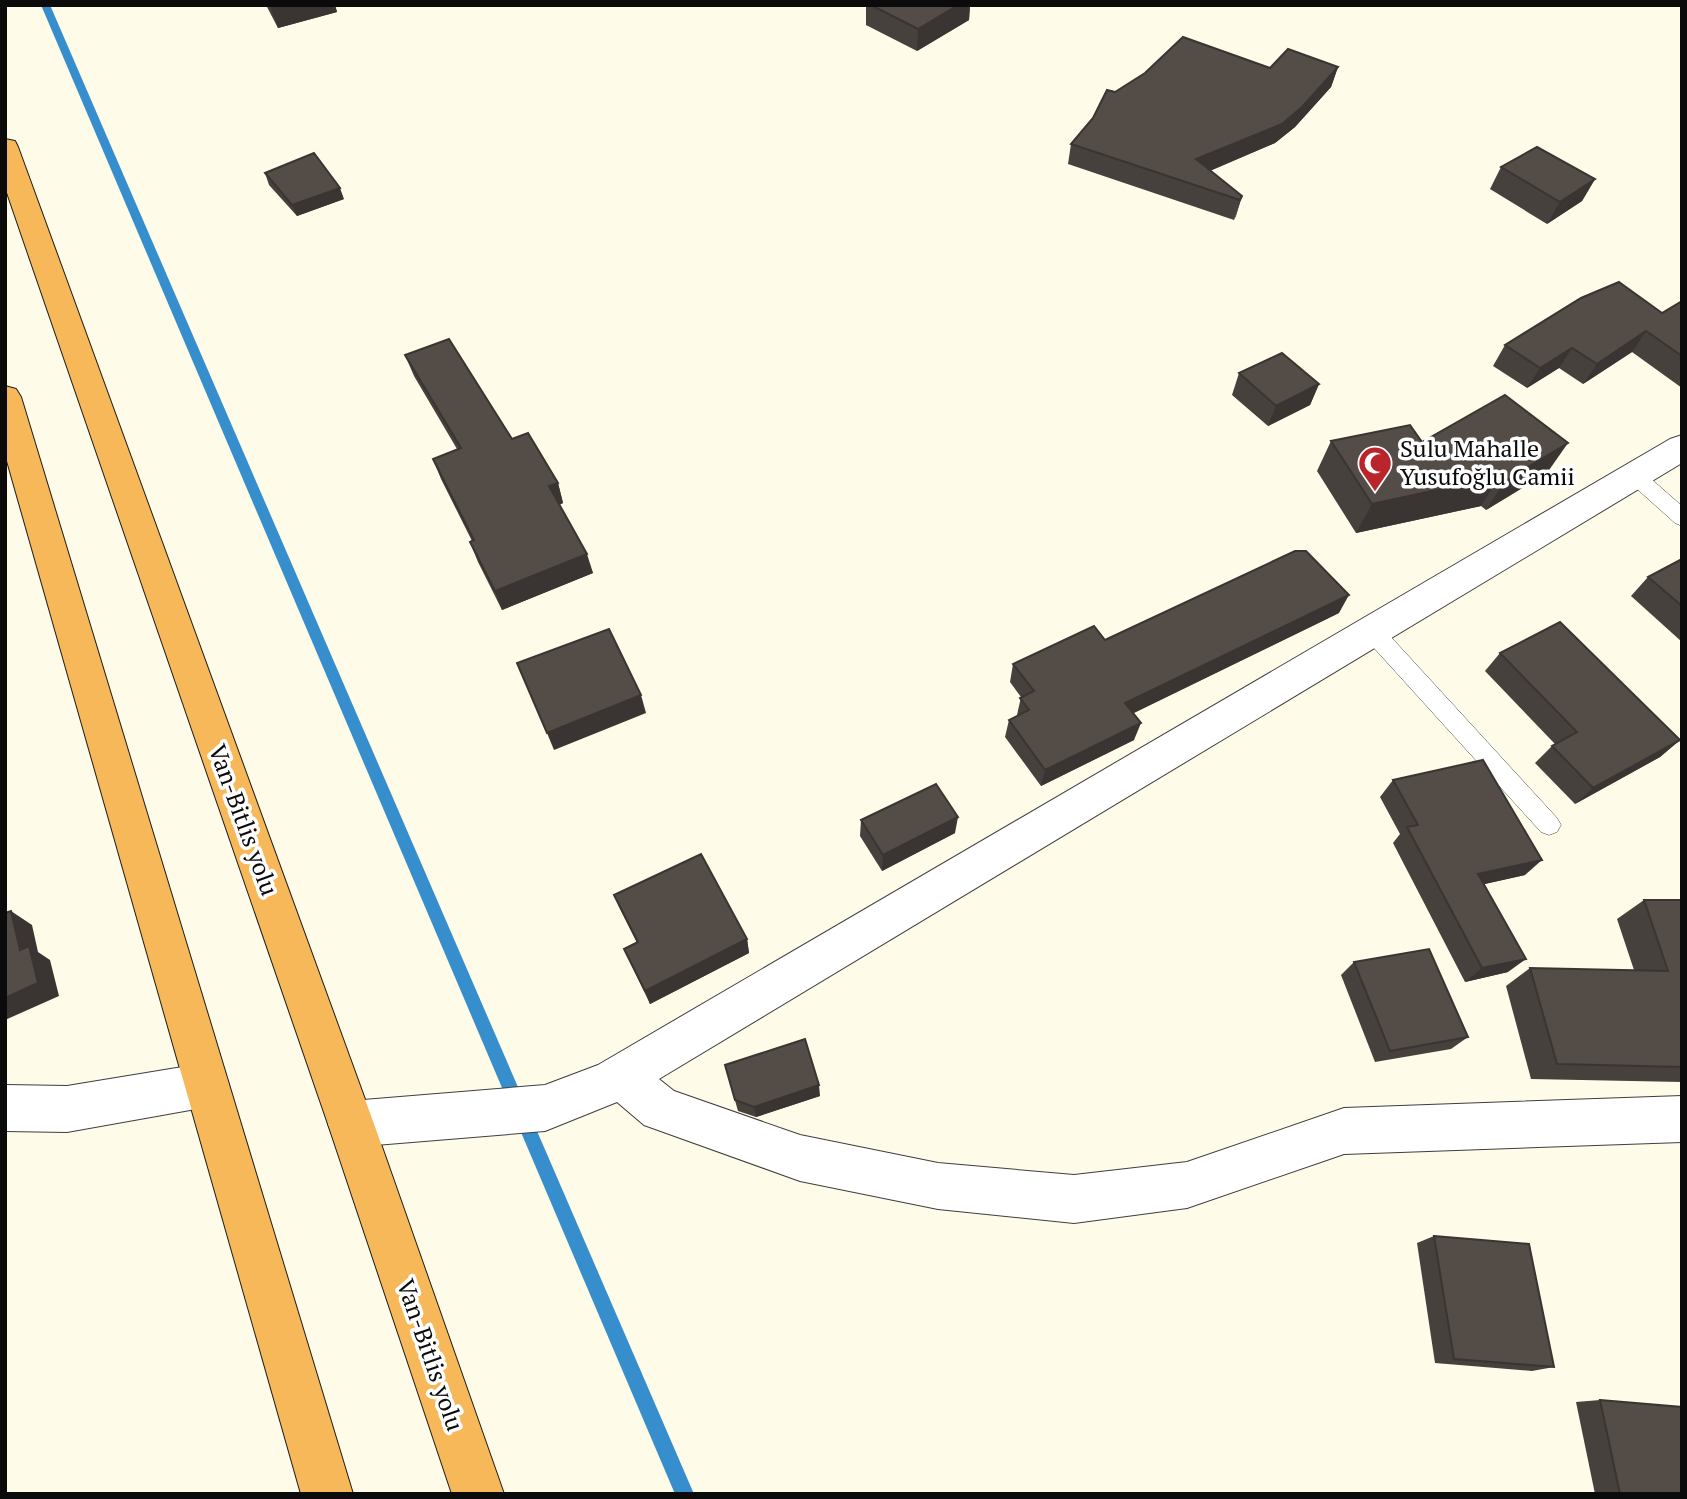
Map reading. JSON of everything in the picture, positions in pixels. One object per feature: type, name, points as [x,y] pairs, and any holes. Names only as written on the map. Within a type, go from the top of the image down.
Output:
[{"type":"highway","name":"Van-Bitlis yolu","points":[[5,147],[351,1124],[478,1494]]},
{"type":"highway","points":[[5,397],[327,1494]]},
{"type":"street","points":[[351,1124],[545,1108],[617,1079],[1386,645],[1646,485],[1682,447]]},
{"type":"street","points":[[617,1079],[660,1109],[800,1158],[938,1186],[1074,1199],[1187,1185],[1344,1131],[1682,1119]]},
{"type":"street","points":[[5,1108],[67,1109],[207,1085]]},
{"type":"lane","points":[[1646,485],[1682,518]]},
{"type":"lane","points":[[1386,645],[1549,825]]},
{"type":"building","points":[[871,5],[958,5],[918,29]]},
{"type":"building","points":[[1183,37],[1270,68],[1288,49],[1338,67],[1302,107],[1282,124],[1196,159],[1242,196],[1240,200],[1071,144],[1093,118],[1107,90],[1115,92],[1145,73]]},
{"type":"building","points":[[1537,147],[1595,179],[1560,202],[1501,167]]},
{"type":"building","points":[[314,153],[340,188],[292,205],[265,173]]},
{"type":"building","points":[[1619,282],[1662,313],[1682,301],[1682,356],[1646,331],[1597,364],[1572,348],[1540,368],[1505,345],[1581,298]]},
{"type":"building","points":[[449,339],[512,439],[528,433],[558,483],[549,486],[587,554],[495,591],[470,542],[474,540],[433,459],[461,448],[405,355]]},
{"type":"building","points":[[1282,353],[1319,384],[1276,406],[1239,373]]},
{"type":"building","points":[[1505,395],[1568,443],[1505,481],[1500,476],[1372,504],[1331,441],[1410,425],[1422,442]]},
{"type":"building","points":[[1295,551],[1306,551],[1349,595],[1125,703],[1141,723],[1045,770],[1009,720],[1029,710],[1020,698],[1034,691],[1013,664],[1094,626],[1105,640]]},
{"type":"building","points":[[1682,559],[1682,606],[1648,577]]},
{"type":"building","points":[[1560,622],[1680,740],[1593,788],[1552,746],[1577,732],[1500,653]]},
{"type":"building","points":[[609,629],[641,695],[547,733],[517,663]]},
{"type":"building","points":[[1483,760],[1542,860],[1478,874],[1526,959],[1482,968],[1407,827],[1418,825],[1393,780]]},
{"type":"building","points":[[936,784],[958,817],[883,855],[861,820]]},
{"type":"building","points":[[701,854],[747,939],[645,991],[624,949],[638,942],[614,895]]},
{"type":"building","points":[[1644,900],[1682,900],[1682,1067],[1557,1064],[1530,968],[1668,971]]},
{"type":"building","points":[[11,911],[20,950],[29,946],[38,983],[5,998],[5,913]]},
{"type":"building","points":[[1429,949],[1468,1037],[1390,1051],[1354,962]]},
{"type":"building","points":[[805,1039],[819,1085],[754,1107],[735,1100],[725,1065]]},
{"type":"building","points":[[1434,1236],[1529,1244],[1554,1367],[1454,1359]]},
{"type":"building","points":[[1600,1400],[1682,1407],[1682,1494],[1620,1494]]},
{"type":"waterway","points":[[45,5],[685,1494]]},
{"type":"place","name":"Sulu Mahalle Yusufoğlu Camii","points":[[1375,493]]}]
